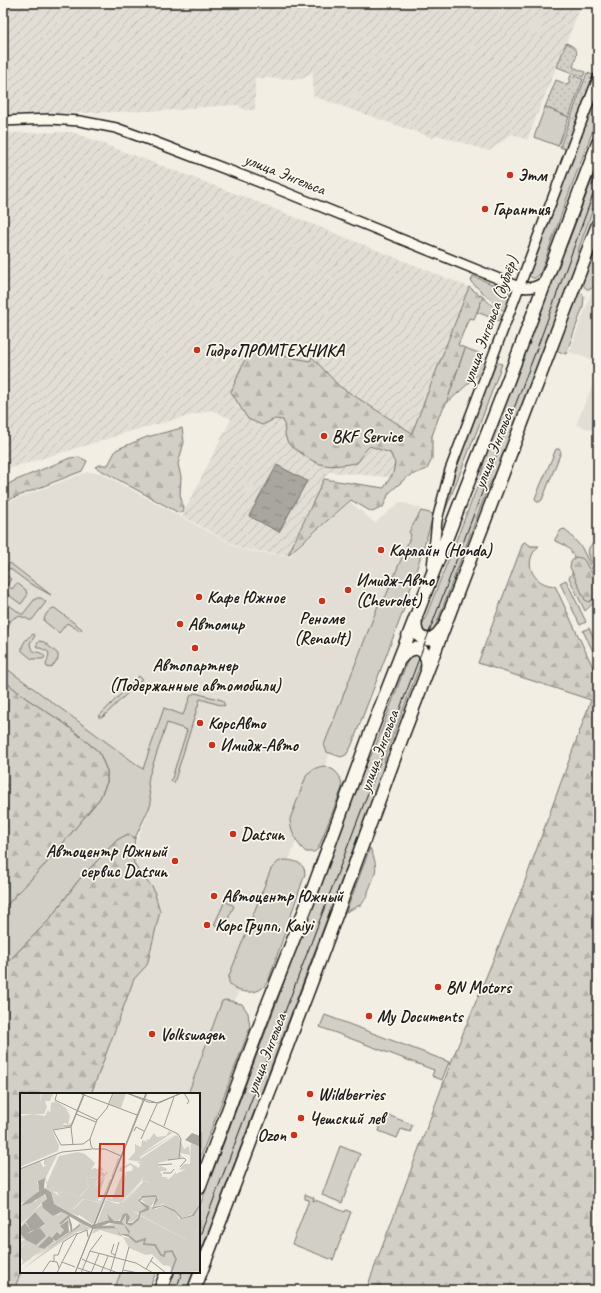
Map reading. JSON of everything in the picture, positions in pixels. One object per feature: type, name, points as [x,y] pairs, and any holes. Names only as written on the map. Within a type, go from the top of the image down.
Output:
[{"type":"main road","name":"улица Энгельса","points":[[200,1185],[267,1006],[310,897],[367,740],[507,383],[598,143]]},
{"type":"main road","name":"улица Энгельса","points":[[194,1290],[315,974],[446,620],[598,224]]},
{"type":"main road","points":[[419,609],[415,626],[416,633],[423,638],[432,639],[436,637],[441,631],[446,620]]},
{"type":"main road","points":[[396,667],[405,653],[410,650],[420,650],[425,653],[427,658],[428,666],[425,676]]},
{"type":"main road","points":[[160,1290],[167,1273]]},
{"type":"street","name":"улица Энгельса (дублёр)","points":[[431,578],[437,520],[450,470],[598,78]]},
{"type":"street","name":"улица Энгельса","points":[[3,121],[50,119],[80,121],[116,128],[152,140],[264,184],[519,287],[533,288],[546,280]]},
{"type":"shaded area","points":[[3,3],[582,3],[527,140],[512,134],[489,151],[437,135],[433,138],[313,96],[313,72],[302,79],[255,78],[255,110],[245,110],[237,105],[188,108],[184,110],[3,115]]},
{"type":"shaded area","points":[[72,132],[247,198],[469,287],[401,478],[328,472],[288,555],[242,549],[182,516],[231,419],[211,410],[124,433],[10,468],[3,473],[3,133]]},
{"type":"shaded area","points":[[598,275],[598,362],[569,352]]},
{"type":"shaded area","points":[[598,372],[598,432],[576,425]]},
{"type":"shaded area","points":[[87,472],[101,473],[242,550],[289,556],[350,502],[375,523],[400,502],[421,508],[411,532],[413,536],[200,1093],[85,1093],[130,867],[137,840],[149,811],[143,769],[3,666],[3,504]]},
{"type":"shaded area","points":[[22,1273],[131,1273],[124,1290],[15,1290]]},
{"type":"green space","points":[[566,43],[574,47],[577,52],[573,67],[585,72],[583,77],[557,67]]},
{"type":"green space","points":[[587,73],[597,76],[569,151],[560,147]]},
{"type":"green space","points":[[571,75],[583,79],[569,117],[545,107],[556,80],[568,85]]},
{"type":"green space","points":[[598,81],[598,117],[540,274],[535,278],[532,278],[528,274]]},
{"type":"green space","points":[[545,107],[569,117],[558,146],[534,137]]},
{"type":"green space","points":[[598,164],[598,195],[579,248],[577,263],[503,460],[489,485],[434,630],[431,633],[426,632],[422,629],[422,626],[480,480],[485,457],[503,406]]},
{"type":"green space","points":[[598,239],[598,277],[595,285],[591,289],[588,289],[584,287],[583,280]]},
{"type":"green space","points":[[473,276],[508,291],[512,299],[507,314],[471,282]]},
{"type":"green space","points":[[469,287],[483,297],[474,319],[469,318],[458,345],[465,348],[446,404],[439,416],[432,436],[432,459],[427,469],[407,477],[389,493],[383,507],[372,512],[351,500],[288,555],[324,479],[384,488],[393,473],[395,463],[390,453],[370,446],[357,463],[328,466],[316,462],[290,445],[286,438],[283,420],[275,419],[262,425],[248,419],[231,392],[244,361],[256,349],[267,353],[310,361],[312,357],[339,386],[412,433]]},
{"type":"green space","points":[[579,293],[584,296],[583,307],[566,354],[555,350],[577,294]]},
{"type":"green space","points":[[483,297],[505,318],[502,322],[477,312]]},
{"type":"green space","points":[[465,348],[479,353],[476,360],[486,364],[483,370],[446,404]]},
{"type":"green space","points":[[495,362],[502,364],[439,526],[450,479]]},
{"type":"green space","points":[[182,428],[184,442],[178,464],[181,477],[180,495],[184,508],[183,512],[179,513],[95,467],[99,465],[108,465],[116,450],[120,448],[147,437]]},
{"type":"green space","points":[[556,449],[559,449],[561,452],[542,500],[537,502],[535,498]]},
{"type":"green space","points":[[79,457],[87,461],[82,471],[3,502],[3,487],[70,458]]},
{"type":"green space","points":[[421,511],[434,514],[404,609],[351,747],[346,755],[341,757],[327,752],[324,745],[379,603],[386,596],[411,535],[409,532]]},
{"type":"green space","points":[[565,529],[582,548],[592,569],[598,575],[598,599],[585,611],[569,578],[573,572],[575,561],[573,555],[571,551],[561,543],[555,541],[561,530]]},
{"type":"green space","points":[[598,541],[598,571],[590,559],[588,550]]},
{"type":"green space","points":[[525,542],[531,546],[539,546],[531,559],[530,565],[532,572],[541,582],[547,585],[555,586],[598,678],[598,1290],[366,1290],[452,1060],[521,892],[591,700],[478,663],[523,543]]},
{"type":"green space","points":[[575,557],[583,559],[591,572],[598,579],[598,596],[589,602],[585,600],[570,567],[571,562]]},
{"type":"green space","points":[[10,563],[51,595],[29,583],[9,568],[5,574],[11,579],[7,585],[12,589],[17,583],[26,590],[27,596],[21,604],[7,594],[3,599],[3,572]]},
{"type":"green space","points":[[566,580],[586,622],[580,625],[560,583]]},
{"type":"green space","points":[[37,598],[41,598],[46,602],[32,620],[28,620],[23,617],[15,617],[10,621],[7,634],[3,637],[3,611],[8,604],[23,614]]},
{"type":"green space","points":[[54,608],[82,629],[80,631],[67,623],[59,633],[44,621],[47,613]]},
{"type":"green space","points":[[589,628],[598,647],[598,653],[595,655],[583,631]]},
{"type":"green space","points":[[34,634],[35,636],[30,643],[32,650],[41,653],[45,657],[43,659],[32,659],[22,651],[25,641]]},
{"type":"green space","points":[[39,641],[44,642],[58,654],[58,659],[51,668],[47,667],[46,665],[49,655],[48,651],[36,646]]},
{"type":"green space","points":[[416,654],[420,657],[421,663],[386,754],[381,776],[200,1254],[200,1205],[275,1007],[317,890],[363,770],[374,750],[410,656]]},
{"type":"green space","points":[[3,666],[143,769],[164,708],[183,715],[191,695],[195,693],[222,700],[225,705],[224,706],[200,699],[174,783],[171,781],[187,730],[167,723],[149,776],[148,783],[151,804],[135,838],[128,835],[117,840],[78,881],[49,920],[3,967],[3,909],[50,859],[100,798],[107,782],[107,771],[99,752],[64,723],[27,699],[3,680]]},
{"type":"green space","points":[[139,676],[142,679],[103,717],[98,717]]},
{"type":"green space","points":[[3,680],[27,699],[64,723],[99,752],[107,771],[107,782],[100,798],[50,859],[3,909]]},
{"type":"green space","points":[[324,766],[332,769],[338,774],[341,780],[342,788],[318,849],[314,852],[306,852],[295,837],[291,828],[290,819],[307,774],[315,768]]},
{"type":"green space","points":[[128,834],[135,838],[133,852],[134,864],[153,888],[160,911],[147,965],[134,979],[91,1093],[20,1093],[21,1273],[14,1290],[3,1290],[3,967],[49,920],[78,881],[117,840]]},
{"type":"green space","points":[[370,848],[376,867],[368,894],[362,904],[346,912]]},
{"type":"green space","points":[[283,860],[298,862],[303,867],[305,874],[266,984],[257,991],[240,991],[231,985],[229,976],[271,869],[278,862]]},
{"type":"green space","points":[[225,901],[234,906],[226,923],[220,926],[214,925]]},
{"type":"green space","points":[[226,1000],[242,1004],[248,1013],[250,1028],[200,1158],[200,1093],[188,1093],[222,1001]]},
{"type":"green space","points":[[325,1015],[449,1062],[442,1080],[432,1076],[434,1070],[320,1027]]},
{"type":"green space","points":[[385,1114],[411,1124],[412,1126],[410,1132],[401,1129],[397,1138],[379,1131]]},
{"type":"green space","points":[[340,1146],[360,1154],[342,1203],[322,1195]]},
{"type":"green space","points":[[305,1194],[314,1198],[313,1201],[315,1200],[345,1212],[346,1210],[351,1212],[333,1260],[292,1244],[309,1200],[305,1199]]},
{"type":"green space","points":[[121,1273],[156,1273],[149,1290],[114,1290]]},
{"type":"green space","points":[[175,1273],[193,1273],[187,1290],[168,1290]]},
{"type":"water","points":[[277,465],[307,481],[279,532],[249,516]]},
{"type":"tram line","points":[[592,186],[598,171]]},
{"type":"tram line","points":[[200,1235],[540,340],[598,181]]},
{"type":"tram line","points":[[176,1290],[182,1273]]},
{"type":"place","name":"Этм","points":[[510,175]]},
{"type":"place","name":"Гарантия","points":[[485,209]]},
{"type":"place","name":"ГидроПРОМТЕХНИКА","points":[[197,350]]},
{"type":"place","name":"BKF Service","points":[[324,436]]},
{"type":"place","name":"Карлайн (Honda)","points":[[381,550]]},
{"type":"place","name":"Имидж-Авто (Chevrolet)","points":[[348,590]]},
{"type":"place","name":"Кафе Южное","points":[[199,597]]},
{"type":"place","name":"Реноме (Renault)","points":[[322,601]]},
{"type":"place","name":"Автомир","points":[[180,624]]},
{"type":"place","name":"Автопартнер (Подержанные автомобили)","points":[[195,648]]},
{"type":"place","name":"КорсАвто","points":[[200,723]]},
{"type":"place","name":"Имидж-Авто","points":[[212,745]]},
{"type":"place","name":"Datsun","points":[[233,834]]},
{"type":"place","name":"Автоцентр Южный сервис Datsun","points":[[175,861]]},
{"type":"place","name":"Автоцентр Южный","points":[[214,896]]},
{"type":"place","name":"КорсГрупп, Kaiyi","points":[[207,925]]},
{"type":"place","name":"BN Motors","points":[[438,987]]},
{"type":"place","name":"My Documents","points":[[369,1016]]},
{"type":"place","name":"Volkswagen","points":[[152,1034]]},
{"type":"place","name":"Wildberries","points":[[310,1094]]},
{"type":"place","name":"Чешский лев","points":[[301,1118]]},
{"type":"place","name":"Ozon","points":[[294,1135]]}]
